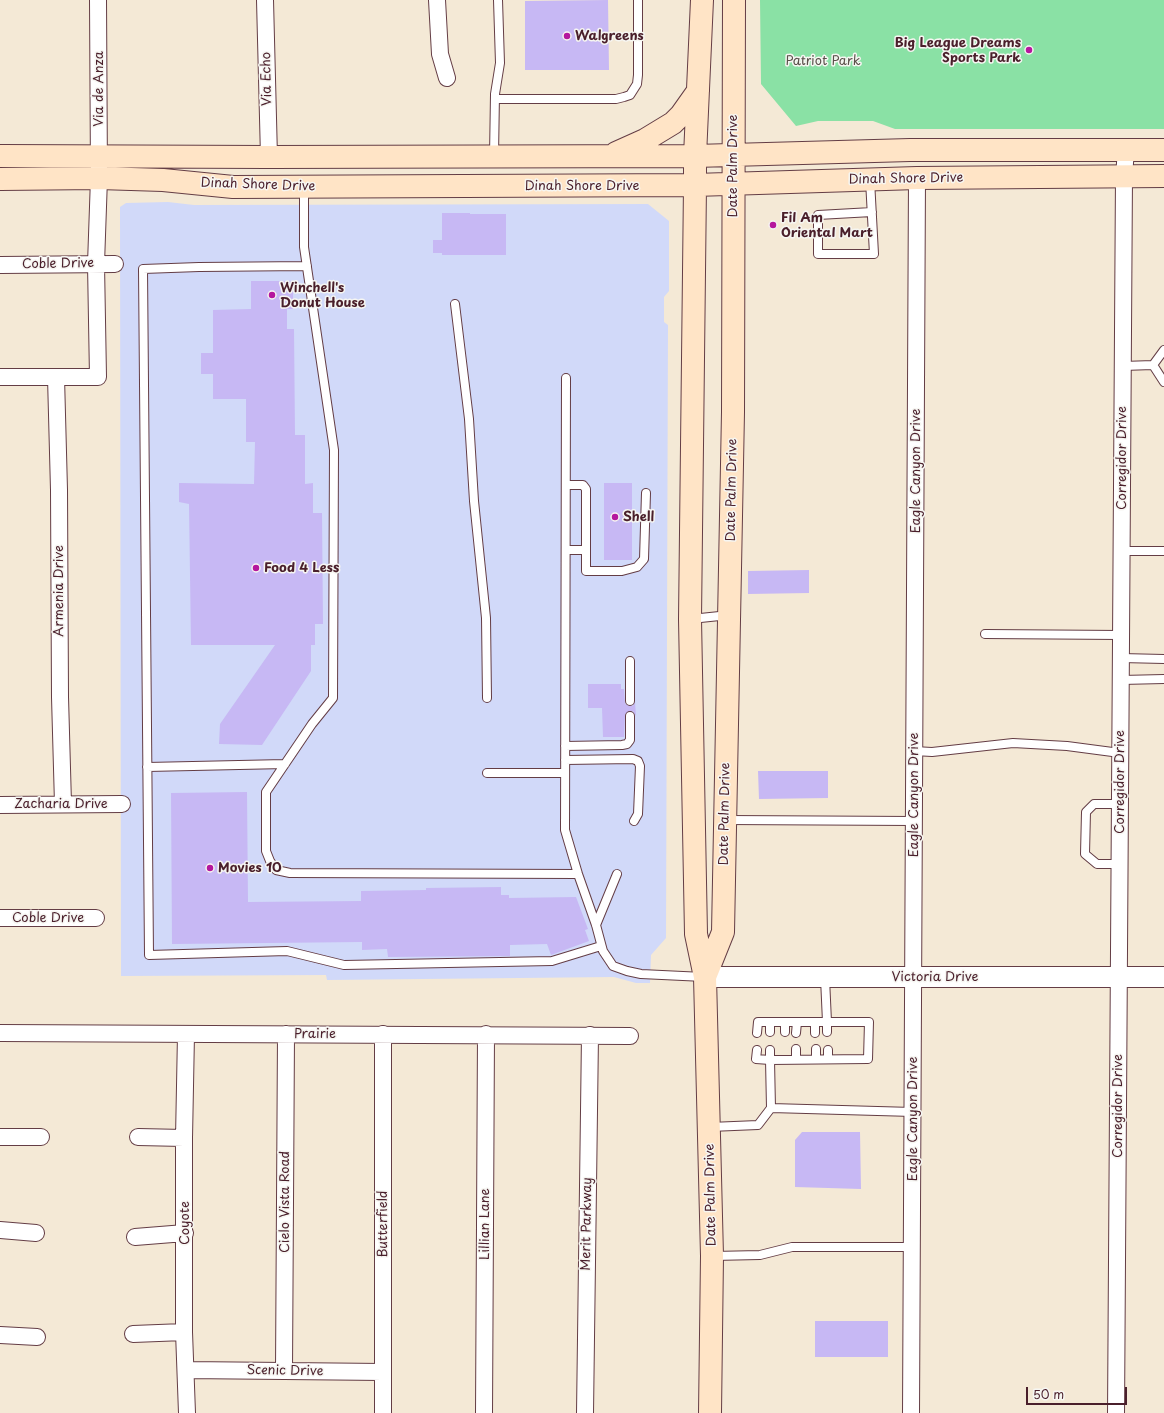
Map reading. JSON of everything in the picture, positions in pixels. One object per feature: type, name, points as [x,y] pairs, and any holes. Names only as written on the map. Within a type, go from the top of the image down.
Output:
[{"type":"main road","name":"Date Palm Drive","points":[[702,0],[695,156],[696,185],[690,619],[696,934],[705,977],[709,1127],[712,1256],[710,1413]]},
{"type":"main road","name":"Date Palm Drive","points":[[705,977],[723,932],[733,392],[732,284],[734,184],[734,0]]},
{"type":"main road","points":[[608,156],[644,140],[673,123],[681,115],[698,91]]},
{"type":"main road","name":"Dinah Shore Drive","points":[[0,156],[733,156],[910,150],[1164,150]]},
{"type":"main road","points":[[400,187],[430,174],[490,169],[494,156]]},
{"type":"main road","points":[[99,178],[105,172],[119,167],[181,167],[205,157]]},
{"type":"main road","points":[[304,157],[304,187]]},
{"type":"main road","name":"Dinah Shore Drive","points":[[0,179],[99,178],[163,180],[233,187],[400,187],[696,185],[917,178],[1164,176]]},
{"type":"street","name":"Via de Anza","points":[[56,377],[98,377],[96,264],[99,178],[98,0]]},
{"type":"street","name":"Via Echo","points":[[265,0],[269,157]]},
{"type":"street","points":[[437,0],[440,54],[447,78]]},
{"type":"street","name":"Corregidor Drive","points":[[1116,1413],[1124,176],[1126,150]]},
{"type":"street","name":"Eagle Canyon Drive","points":[[911,1413],[917,178]]},
{"type":"street","name":"Coble Drive","points":[[0,265],[115,264]]},
{"type":"street","points":[[0,377],[56,377]]},
{"type":"street","name":"Armenia Drive","points":[[56,377],[59,490],[60,697],[63,804]]},
{"type":"street","name":"Zacharia Drive","points":[[0,805],[122,804]]},
{"type":"street","name":"Coble Drive","points":[[0,918],[96,918]]},
{"type":"street","name":"Victoria Drive","points":[[705,977],[1164,977]]},
{"type":"street","name":"Prairie","points":[[0,1033],[486,1034],[630,1036]]},
{"type":"street","name":"Coyote","points":[[186,1034],[184,1138],[184,1332],[187,1413]]},
{"type":"street","name":"Cielo Vista Road","points":[[284,1370],[286,1034]]},
{"type":"street","name":"Butterfield","points":[[383,1034],[383,1413]]},
{"type":"street","name":"Lillian Lane","points":[[484,1413],[486,1034]]},
{"type":"street","name":"Merit Parkway","points":[[585,1413],[590,1035]]},
{"type":"street","points":[[0,1137],[41,1137]]},
{"type":"street","points":[[138,1137],[184,1138]]},
{"type":"street","points":[[0,1230],[36,1233]]},
{"type":"street","points":[[135,1237],[185,1233]]},
{"type":"street","points":[[133,1334],[184,1332]]},
{"type":"street","points":[[0,1335],[37,1337]]},
{"type":"street","name":"Scenic Drive","points":[[186,1370],[383,1372]]},
{"type":"lane","points":[[494,156],[495,98],[500,63],[498,0]]},
{"type":"lane","points":[[495,98],[616,98],[630,95],[637,84],[638,74],[638,0]]},
{"type":"lane","points":[[870,179],[872,212],[874,254],[818,254],[818,215],[872,212]]},
{"type":"lane","points":[[304,187],[304,246],[334,450],[333,698],[312,724],[266,792],[266,851],[276,870],[290,873],[578,874]]},
{"type":"lane","points":[[307,266],[143,269],[148,955],[287,952],[344,965],[552,961],[601,946]]},
{"type":"lane","points":[[455,304],[469,419],[474,501],[486,618],[487,698]]},
{"type":"lane","points":[[1153,365],[1164,350]]},
{"type":"lane","points":[[1123,366],[1153,365]]},
{"type":"lane","points":[[1153,365],[1164,382]]},
{"type":"lane","points":[[566,378],[565,830],[578,874],[596,925],[601,946],[613,966],[627,972],[641,974],[705,977]]},
{"type":"lane","points":[[566,485],[583,485],[586,489],[586,571],[622,571],[637,567],[644,559],[646,494]]},
{"type":"lane","points":[[566,550],[586,550]]},
{"type":"lane","points":[[1122,550],[1164,551]]},
{"type":"lane","points":[[690,619],[730,614]]},
{"type":"lane","points":[[985,634],[1121,635]]},
{"type":"lane","points":[[1121,658],[1164,659]]},
{"type":"lane","points":[[630,661],[630,701]]},
{"type":"lane","points":[[1121,680],[1164,679]]},
{"type":"lane","points":[[565,746],[627,744],[630,740],[630,716]]},
{"type":"lane","points":[[914,751],[932,752],[1013,743],[1067,746],[1120,753]]},
{"type":"lane","points":[[565,760],[633,759],[638,761],[640,766],[638,814],[634,821]]},
{"type":"lane","points":[[147,767],[285,764]]},
{"type":"lane","points":[[487,772],[565,773]]},
{"type":"lane","points":[[1120,804],[1094,804],[1086,812],[1085,854],[1097,864],[1120,864]]},
{"type":"lane","points":[[725,820],[914,821]]},
{"type":"lane","points":[[596,925],[617,874]]},
{"type":"lane","points":[[825,977],[827,1032]]},
{"type":"lane","points":[[757,1032],[758,1022],[869,1022],[868,1059],[756,1059],[757,1050]]},
{"type":"lane","points":[[770,1022],[770,1032]]},
{"type":"lane","points":[[785,1022],[785,1032]]},
{"type":"lane","points":[[796,1022],[796,1033]]},
{"type":"lane","points":[[815,1022],[815,1033]]},
{"type":"lane","points":[[796,1049],[796,1060]]},
{"type":"lane","points":[[816,1049],[816,1060]]},
{"type":"lane","points":[[709,1127],[758,1126],[771,1108],[770,1050]]},
{"type":"lane","points":[[784,1050],[785,1060]]},
{"type":"lane","points":[[828,1050],[828,1060]]},
{"type":"lane","points":[[771,1108],[913,1112]]},
{"type":"lane","points":[[712,1256],[760,1255],[792,1247],[912,1247]]},
{"type":"shaded area","points":[[168,202],[194,205],[648,204],[669,221],[669,291],[664,297],[664,322],[668,325],[666,938],[651,955],[650,983],[636,983],[614,977],[327,980],[326,975],[121,976],[120,207],[126,203]]},
{"type":"green space","name":"Patriot Park","points":[[760,0],[1164,0],[1164,129],[895,129],[873,121],[818,121],[796,126],[761,84]]},
{"type":"building","name":"Walgreens","points":[[608,0],[609,70],[525,70],[525,1]]},
{"type":"building","points":[[442,213],[506,214],[506,255],[442,255],[442,253],[433,253],[433,240],[442,240]]},
{"type":"building","points":[[251,281],[293,281],[293,309],[287,309],[287,329],[294,329],[295,435],[305,435],[305,484],[313,483],[313,513],[322,513],[323,624],[315,624],[315,645],[311,645],[311,671],[262,745],[219,744],[220,724],[275,645],[191,645],[189,504],[179,502],[179,483],[254,484],[255,442],[246,442],[246,399],[213,399],[213,374],[201,374],[201,353],[213,353],[213,310],[251,309]]},
{"type":"building","points":[[604,483],[632,483],[632,560],[604,560]]},
{"type":"building","points":[[809,570],[809,593],[748,594],[748,571]]},
{"type":"building","points":[[588,684],[621,684],[621,689],[624,689],[625,704],[633,706],[635,702],[636,716],[633,711],[625,714],[624,737],[603,737],[602,708],[588,708]]},
{"type":"building","points":[[758,771],[828,771],[828,798],[759,799]]},
{"type":"building","points":[[247,792],[248,902],[361,901],[361,891],[501,887],[501,895],[509,895],[509,898],[576,897],[588,929],[585,930],[589,941],[551,955],[547,944],[510,945],[510,956],[388,957],[387,949],[362,950],[362,942],[172,944],[171,793]]},
{"type":"building","points":[[802,1132],[860,1132],[861,1189],[795,1187],[795,1140]]},
{"type":"building","points":[[815,1321],[888,1321],[888,1357],[815,1357]]},
{"type":"place","name":"Walgreens","points":[[567,36]]},
{"type":"place","name":"Big League Dreams Sports Park","points":[[1029,50]]},
{"type":"place","name":"Fil Am Oriental Mart","points":[[773,225]]},
{"type":"place","name":"Winchell's Donut House","points":[[272,295]]},
{"type":"place","name":"Shell","points":[[615,517]]},
{"type":"place","name":"Food 4 Less","points":[[256,568]]},
{"type":"place","name":"Movies 10","points":[[210,868]]}]
